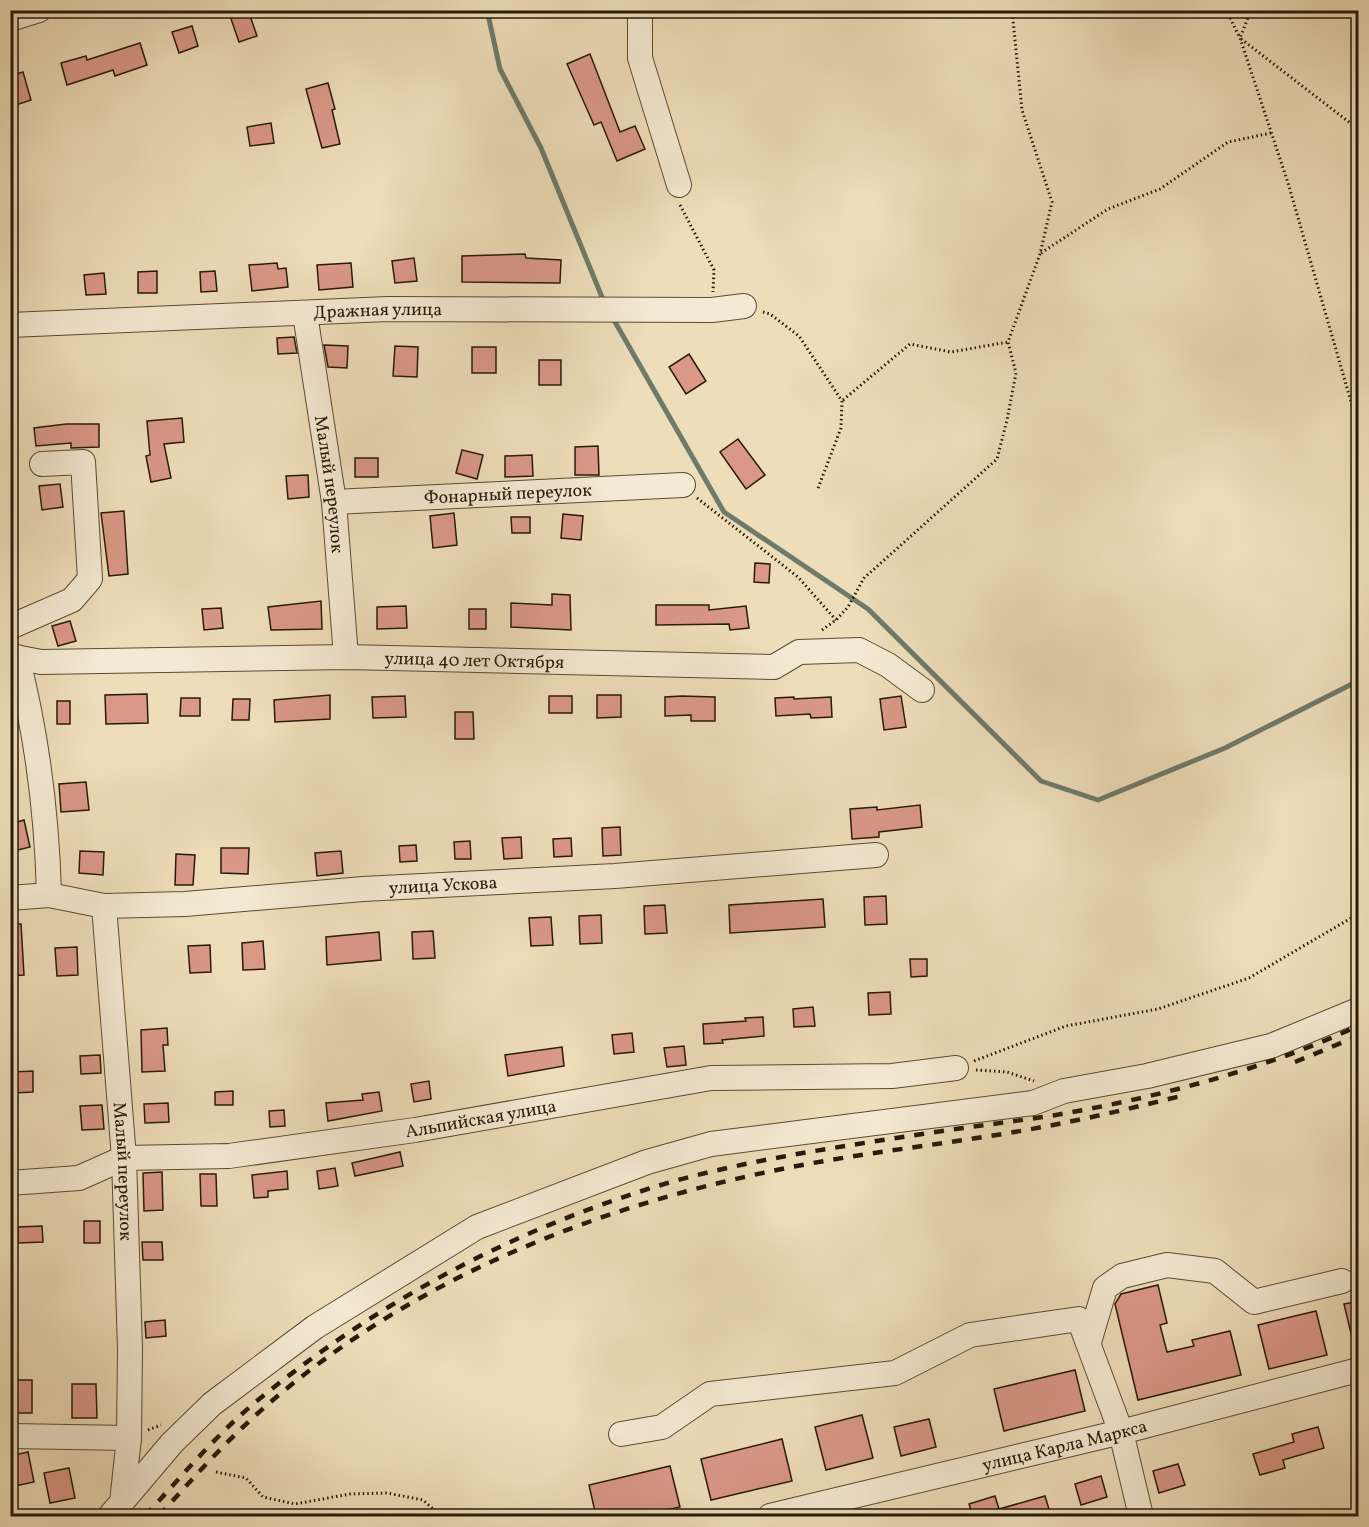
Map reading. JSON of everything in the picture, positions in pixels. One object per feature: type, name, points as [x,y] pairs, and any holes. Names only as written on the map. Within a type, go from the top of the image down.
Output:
[{"type":"street","points":[[10,20],[39,10]]},
{"type":"street","points":[[639,10],[640,58],[679,185]]},
{"type":"street","name":"Дражная улица","points":[[10,325],[411,309],[712,310],[744,306]]},
{"type":"street","name":"Малый переулок","points":[[305,314],[334,502],[346,657]]},
{"type":"street","points":[[10,627],[72,600],[90,579],[83,462],[42,464]]},
{"type":"street","name":"Фонарный переулок","points":[[334,502],[683,485]]},
{"type":"street","name":"улица 40 лет Октября","points":[[14,657],[41,662],[346,657],[774,667],[799,652],[858,650],[888,665],[922,690]]},
{"type":"street","points":[[14,657],[27,696],[47,828],[49,895]]},
{"type":"street","name":"улица Ускова","points":[[10,898],[49,895],[104,906],[185,904],[363,889],[615,876],[876,855]]},
{"type":"street","name":"Малый переулок","points":[[104,906],[124,1158],[129,1438],[116,1509]]},
{"type":"street","points":[[116,1509],[172,1443],[212,1404],[315,1327],[477,1227],[647,1162],[711,1144],[1033,1103],[1064,1091],[1147,1076],[1271,1046],[1359,1010]]},
{"type":"street","name":"Альпийская улица","points":[[10,1183],[79,1178],[124,1158],[229,1156],[287,1149],[415,1130],[711,1078],[892,1076],[956,1068]]},
{"type":"street","points":[[1089,1342],[1105,1288],[1122,1276],[1167,1265],[1215,1271],[1254,1302],[1342,1281]]},
{"type":"street","points":[[621,1434],[662,1427],[710,1394],[895,1372],[970,1335],[1079,1319],[1121,1432],[1141,1516]]},
{"type":"street","name":"улица Карла Маркса","points":[[770,1516],[1121,1432],[1359,1370]]},
{"type":"street","points":[[10,1436],[129,1438]]},
{"type":"path","points":[[848,607],[864,578],[997,459],[1016,373],[1008,342],[1040,254],[1052,202],[1022,110],[1012,10]]},
{"type":"path","points":[[1226,10],[1240,38],[1271,133],[1359,426]]},
{"type":"path","points":[[1240,38],[1251,10]]},
{"type":"path","points":[[1240,38],[1359,129]]},
{"type":"path","points":[[1040,254],[1108,209],[1160,189],[1228,142],[1271,133]]},
{"type":"path","points":[[679,185],[681,205],[714,270],[712,310]]},
{"type":"path","points":[[744,306],[770,314],[799,336],[842,401],[841,428],[817,491]]},
{"type":"path","points":[[842,401],[910,344],[951,352],[1008,342]]},
{"type":"path","points":[[683,485],[798,577],[836,620]]},
{"type":"path","points":[[956,1068],[1066,1026],[1158,1009],[1249,978],[1359,914]]},
{"type":"path","points":[[956,1068],[1007,1072],[1035,1082]]},
{"type":"path","points":[[216,1472],[246,1478],[263,1497],[295,1504],[350,1494],[387,1493],[423,1500],[441,1516]]},
{"type":"building","points":[[248,10],[257,36],[239,42],[229,13]]},
{"type":"building","points":[[192,26],[198,46],[179,53],[172,32]]},
{"type":"building","points":[[140,43],[147,65],[115,76],[113,70],[67,85],[61,63],[86,56],[87,60]]},
{"type":"building","points":[[590,54],[620,132],[635,126],[645,149],[617,161],[601,122],[594,125],[567,64]]},
{"type":"building","points":[[23,72],[31,100],[10,107],[10,76]]},
{"type":"building","points":[[328,83],[335,109],[332,110],[340,144],[322,148],[306,89]]},
{"type":"building","points":[[271,123],[274,143],[250,146],[247,127]]},
{"type":"building","points":[[525,254],[526,258],[561,260],[560,283],[462,282],[462,256]]},
{"type":"building","points":[[414,258],[417,281],[395,283],[392,261]]},
{"type":"building","points":[[277,263],[278,269],[286,268],[288,287],[252,291],[249,265]]},
{"type":"building","points":[[351,263],[353,287],[319,290],[317,265]]},
{"type":"building","points":[[157,271],[157,293],[138,293],[138,272]]},
{"type":"building","points":[[215,271],[217,291],[201,292],[200,272]]},
{"type":"building","points":[[104,273],[106,294],[86,295],[84,275]]},
{"type":"building","points":[[294,337],[297,353],[278,354],[277,338]]},
{"type":"building","points":[[324,345],[348,346],[347,368],[328,367]]},
{"type":"building","points":[[395,346],[418,347],[417,377],[393,376]]},
{"type":"building","points":[[472,347],[496,347],[496,373],[472,373]]},
{"type":"building","points":[[689,354],[706,381],[686,394],[669,367]]},
{"type":"building","points":[[539,360],[561,360],[561,385],[539,385]]},
{"type":"building","points":[[182,418],[184,442],[164,444],[171,478],[151,482],[146,456],[150,455],[147,421]]},
{"type":"building","points":[[66,424],[99,424],[99,447],[71,448],[71,443],[36,446],[34,428]]},
{"type":"building","points":[[738,439],[765,475],[746,489],[720,452]]},
{"type":"building","points":[[598,446],[599,475],[575,475],[575,447]]},
{"type":"building","points":[[462,450],[483,455],[477,479],[456,473]]},
{"type":"building","points":[[532,455],[533,476],[505,477],[505,456]]},
{"type":"building","points":[[355,458],[378,458],[378,477],[355,477]]},
{"type":"building","points":[[308,475],[309,497],[288,499],[286,476]]},
{"type":"building","points":[[60,484],[63,507],[42,510],[39,486]]},
{"type":"building","points":[[124,511],[128,574],[109,576],[101,513]]},
{"type":"building","points":[[454,513],[457,545],[433,548],[430,516]]},
{"type":"building","points":[[563,514],[583,516],[581,540],[561,538]]},
{"type":"building","points":[[511,517],[530,517],[530,533],[512,533]]},
{"type":"building","points":[[755,563],[770,564],[769,583],[754,582]]},
{"type":"building","points":[[552,594],[570,595],[571,630],[511,627],[511,603],[552,605]]},
{"type":"building","points":[[321,601],[322,629],[271,630],[268,607]]},
{"type":"building","points":[[656,605],[709,605],[709,610],[746,606],[749,628],[730,630],[729,624],[656,625]]},
{"type":"building","points":[[406,606],[407,628],[377,629],[377,607]]},
{"type":"building","points":[[221,608],[223,628],[204,630],[202,609]]},
{"type":"building","points":[[469,609],[486,609],[486,629],[469,629]]},
{"type":"building","points":[[70,621],[76,641],[58,646],[52,626]]},
{"type":"building","points":[[147,694],[148,723],[106,724],[105,695]]},
{"type":"building","points":[[330,695],[330,719],[275,722],[274,700]]},
{"type":"building","points":[[597,695],[621,695],[621,717],[597,718]]},
{"type":"building","points":[[405,696],[406,717],[373,718],[372,697]]},
{"type":"building","points":[[549,696],[572,696],[572,713],[549,713]]},
{"type":"building","points":[[901,696],[906,727],[884,730],[880,699]]},
{"type":"building","points":[[665,697],[715,697],[715,721],[691,721],[691,715],[665,716]]},
{"type":"building","points":[[794,697],[794,699],[831,697],[832,717],[811,718],[810,714],[776,716],[775,698]]},
{"type":"building","points":[[181,698],[200,698],[200,716],[180,716]]},
{"type":"building","points":[[233,699],[250,699],[249,720],[232,720]]},
{"type":"building","points":[[57,701],[70,701],[70,724],[57,724]]},
{"type":"building","points":[[455,712],[473,712],[474,739],[455,739]]},
{"type":"building","points":[[86,782],[89,810],[61,812],[59,784]]},
{"type":"building","points":[[920,805],[922,827],[879,832],[879,837],[852,839],[850,809],[877,807],[877,810]]},
{"type":"building","points":[[24,820],[30,847],[10,852],[10,824]]},
{"type":"building","points":[[620,827],[621,855],[603,856],[602,828]]},
{"type":"building","points":[[521,837],[522,858],[504,859],[502,838]]},
{"type":"building","points":[[571,838],[572,856],[554,857],[553,839]]},
{"type":"building","points":[[470,841],[471,859],[455,859],[454,842]]},
{"type":"building","points":[[416,845],[417,861],[400,862],[399,846]]},
{"type":"building","points":[[221,848],[249,848],[248,874],[221,873]]},
{"type":"building","points":[[80,851],[104,852],[103,875],[79,873]]},
{"type":"building","points":[[341,851],[343,873],[317,876],[315,853]]},
{"type":"building","points":[[176,854],[195,855],[193,885],[175,885]]},
{"type":"building","points":[[886,896],[887,924],[865,925],[864,897]]},
{"type":"building","points":[[823,899],[825,927],[730,933],[729,905]]},
{"type":"building","points":[[665,905],[667,933],[645,934],[644,906]]},
{"type":"building","points":[[601,915],[602,943],[580,944],[579,916]]},
{"type":"building","points":[[551,917],[553,945],[531,946],[529,918]]},
{"type":"building","points":[[10,924],[21,924],[24,975],[10,976]]},
{"type":"building","points":[[433,931],[435,958],[413,959],[412,932]]},
{"type":"building","points":[[379,932],[381,960],[327,965],[326,937]]},
{"type":"building","points":[[263,941],[265,969],[243,970],[242,943]]},
{"type":"building","points":[[210,945],[211,972],[190,973],[188,946]]},
{"type":"building","points":[[77,947],[78,975],[57,976],[55,948]]},
{"type":"building","points":[[910,959],[927,959],[927,976],[911,977]]},
{"type":"building","points":[[890,992],[891,1014],[869,1015],[868,993]]},
{"type":"building","points":[[813,1007],[815,1026],[794,1027],[793,1009]]},
{"type":"building","points":[[763,1017],[764,1036],[704,1044],[703,1024],[746,1021],[745,1018]]},
{"type":"building","points":[[167,1028],[168,1045],[163,1045],[165,1071],[142,1072],[141,1030]]},
{"type":"building","points":[[632,1033],[634,1052],[614,1054],[612,1035]]},
{"type":"building","points":[[684,1046],[686,1065],[667,1067],[664,1048]]},
{"type":"building","points":[[562,1047],[564,1066],[508,1076],[505,1055]]},
{"type":"building","points":[[100,1055],[101,1073],[81,1074],[80,1056]]},
{"type":"building","points":[[33,1071],[33,1092],[13,1093],[12,1072]]},
{"type":"building","points":[[429,1081],[431,1099],[414,1102],[411,1084]]},
{"type":"building","points":[[233,1091],[233,1105],[215,1105],[215,1092]]},
{"type":"building","points":[[379,1092],[382,1111],[328,1121],[326,1103],[363,1100],[362,1094]]},
{"type":"building","points":[[168,1103],[169,1122],[145,1123],[144,1104]]},
{"type":"building","points":[[102,1105],[104,1129],[82,1130],[80,1106]]},
{"type":"building","points":[[284,1110],[285,1126],[270,1127],[269,1111]]},
{"type":"building","points":[[400,1152],[403,1166],[355,1176],[352,1163]]},
{"type":"building","points":[[335,1168],[338,1186],[319,1189],[317,1171]]},
{"type":"building","points":[[287,1171],[288,1189],[268,1191],[268,1197],[254,1198],[252,1175]]},
{"type":"building","points":[[162,1172],[163,1210],[144,1211],[143,1173]]},
{"type":"building","points":[[200,1174],[216,1174],[217,1206],[201,1206]]},
{"type":"building","points":[[84,1221],[100,1221],[100,1243],[84,1243]]},
{"type":"building","points":[[42,1226],[43,1242],[18,1243],[18,1227]]},
{"type":"building","points":[[142,1242],[162,1242],[163,1260],[143,1260]]},
{"type":"building","points":[[1158,1285],[1167,1323],[1160,1325],[1167,1352],[1194,1346],[1192,1340],[1230,1331],[1241,1375],[1138,1400],[1115,1304],[1121,1294]]},
{"type":"building","points":[[1359,1301],[1359,1342],[1353,1342],[1344,1304]]},
{"type":"building","points":[[1316,1311],[1327,1355],[1269,1369],[1258,1325]]},
{"type":"building","points":[[165,1320],[166,1336],[146,1338],[145,1322]]},
{"type":"building","points":[[1075,1370],[1085,1411],[1004,1431],[994,1389]]},
{"type":"building","points":[[10,1380],[32,1380],[32,1413],[10,1413]]},
{"type":"building","points":[[72,1384],[96,1384],[97,1418],[72,1418]]},
{"type":"building","points":[[862,1415],[873,1458],[826,1470],[815,1427]]},
{"type":"building","points":[[929,1419],[936,1447],[901,1456],[894,1427]]},
{"type":"building","points":[[1318,1427],[1324,1448],[1283,1460],[1285,1468],[1260,1475],[1253,1454],[1294,1442],[1292,1434]]},
{"type":"building","points":[[782,1439],[792,1481],[711,1500],[701,1459]]},
{"type":"building","points":[[28,1452],[34,1482],[10,1487],[10,1456]]},
{"type":"building","points":[[1178,1464],[1185,1485],[1159,1493],[1153,1471]]},
{"type":"building","points":[[670,1466],[680,1507],[641,1516],[596,1516],[589,1485]]},
{"type":"building","points":[[69,1468],[75,1498],[50,1503],[44,1473]]},
{"type":"building","points":[[1101,1476],[1107,1497],[1081,1505],[1075,1484]]},
{"type":"building","points":[[995,1496],[999,1509],[1045,1496],[1051,1516],[973,1516],[969,1504]]},
{"type":"waterway","points":[[487,10],[500,69],[541,148],[604,302]]},
{"type":"waterway","points":[[611,315],[724,512],[868,609],[1041,781],[1098,800],[1225,748],[1358,681]]},
{"type":"railway","points":[[145,1516],[231,1424],[309,1360],[406,1296],[457,1268],[561,1220],[671,1182],[733,1167],[796,1154],[1056,1115],[1172,1091],[1248,1069],[1358,1026]]},
{"type":"railway","points":[[1295,1062],[1358,1036]]},
{"type":"railway","points":[[159,1516],[238,1432],[266,1406],[321,1362],[379,1322],[440,1287],[503,1256],[568,1229],[635,1206],[772,1171],[1022,1131],[1181,1096]]}]
